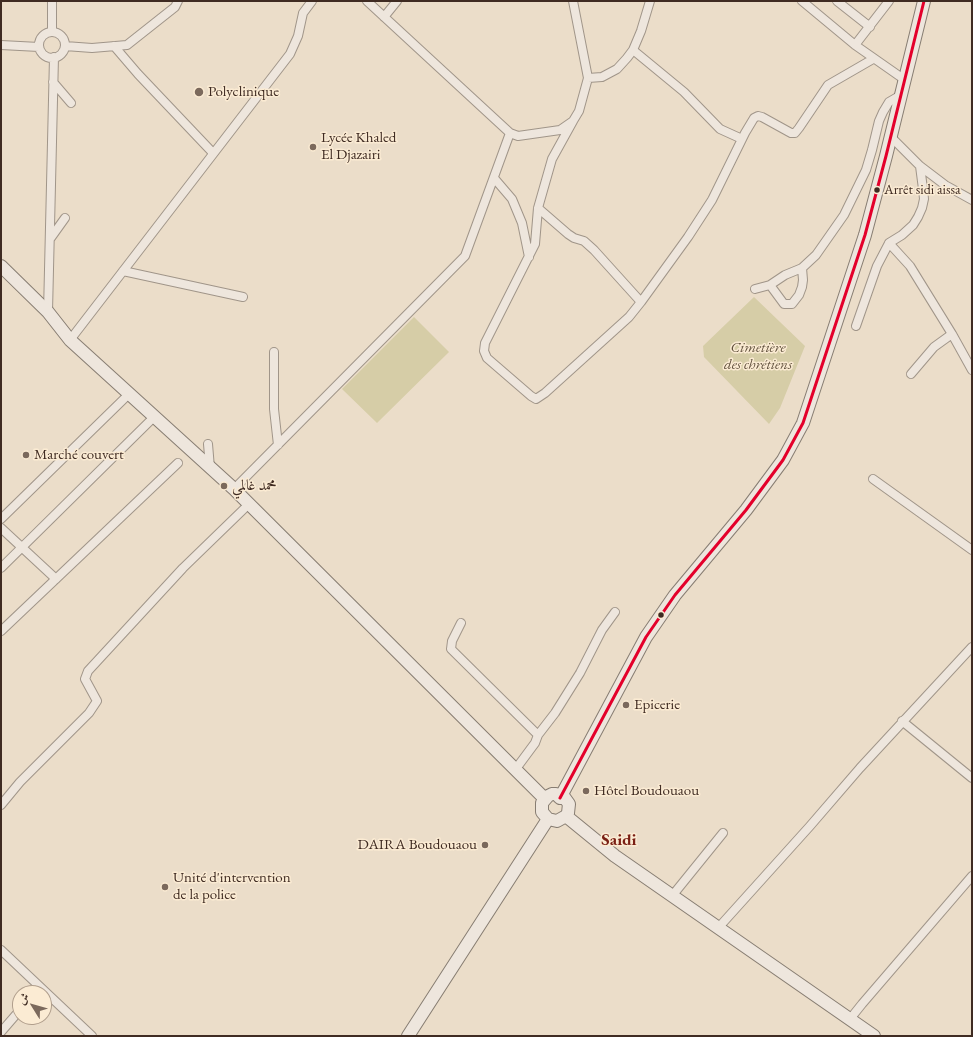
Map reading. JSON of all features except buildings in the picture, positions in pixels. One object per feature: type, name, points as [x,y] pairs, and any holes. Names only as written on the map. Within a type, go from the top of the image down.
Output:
[{"type":"main road","points":[[560,798],[646,637],[675,595],[746,510],[783,460],[803,423],[865,235],[902,95],[904,80],[923,1]]},
{"type":"main road","points":[[1,266],[48,312],[70,340],[234,489],[545,799]]},
{"type":"main road","points":[[552,794],[556,794],[560,798],[564,797],[569,804],[568,813],[566,816],[557,821],[548,819],[542,812],[545,799],[552,794]]},
{"type":"main road","points":[[566,816],[615,856],[874,1036]]},
{"type":"main road","points":[[408,1036],[548,819]]},
{"type":"street","points":[[52,1],[52,32]]},
{"type":"street","points":[[65,46],[92,48],[126,45],[175,7],[178,1]]},
{"type":"street","points":[[70,340],[290,54],[298,36],[303,13],[312,1]]},
{"type":"street","points":[[367,1],[514,134]]},
{"type":"street","points":[[384,17],[398,1]]},
{"type":"street","points":[[573,1],[588,78],[579,111],[552,159],[538,208],[535,244],[485,343],[484,351],[487,358],[530,396],[536,399],[545,393],[629,317],[641,302],[688,237],[712,200],[754,118],[758,116],[791,134],[799,128],[828,85],[873,59]]},
{"type":"street","points":[[588,78],[602,77],[617,69],[633,50],[642,31],[650,1]]},
{"type":"street","points":[[802,1],[873,59],[904,80]]},
{"type":"street","points":[[837,1],[870,27]]},
{"type":"street","points":[[855,45],[870,27],[886,2]]},
{"type":"street","points":[[52,32],[63,38],[65,46],[61,54],[54,58],[46,56],[40,51],[39,47],[41,38],[47,33],[52,32]]},
{"type":"street","points":[[1,46],[39,47]]},
{"type":"street","points":[[114,46],[138,74],[213,153]]},
{"type":"street","points":[[633,50],[684,92],[720,129],[742,139]]},
{"type":"street","points":[[48,312],[54,58]]},
{"type":"street","points":[[53,82],[71,103]]},
{"type":"street","points":[[755,289],[770,286],[785,275],[802,268],[816,255],[844,215],[866,170],[879,121],[883,112],[889,102],[902,95]]},
{"type":"street","points":[[234,489],[465,256],[507,142],[514,134],[560,130],[573,120]]},
{"type":"street","points":[[891,137],[920,166],[945,185],[972,200]]},
{"type":"street","points":[[856,326],[877,266],[889,243],[902,235],[913,225],[922,208],[924,199],[920,166]]},
{"type":"street","points":[[494,178],[512,199],[522,222],[529,258]]},
{"type":"street","points":[[538,208],[568,234],[574,238],[584,241],[594,250],[641,302]]},
{"type":"street","points":[[50,239],[65,218]]},
{"type":"street","points":[[889,243],[910,266],[952,334],[972,370]]},
{"type":"street","points":[[770,286],[784,304],[792,304],[802,288],[802,268]]},
{"type":"street","points":[[123,271],[242,297]]},
{"type":"street","points":[[911,374],[934,347],[952,334]]},
{"type":"street","points":[[274,352],[274,409],[278,445]]},
{"type":"street","points":[[1,519],[130,393]]},
{"type":"street","points":[[1,568],[155,416]]},
{"type":"street","points":[[208,444],[210,468]]},
{"type":"street","points":[[1,631],[178,463]]},
{"type":"street","points":[[873,479],[972,550]]},
{"type":"street","points":[[1,805],[20,782],[89,713],[97,701],[85,679],[88,671],[183,568],[249,504]]},
{"type":"street","points":[[1,528],[56,579]]},
{"type":"street","points":[[515,770],[535,743],[538,735],[555,713],[580,673],[602,630],[614,612]]},
{"type":"street","points":[[461,623],[452,641],[451,649],[538,735]]},
{"type":"street","points":[[719,927],[902,721],[972,647]]},
{"type":"street","points":[[902,721],[972,778]]},
{"type":"street","points":[[672,896],[723,834]]},
{"type":"street","points":[[850,1019],[972,876]]},
{"type":"street","points":[[1,950],[33,985]]},
{"type":"street","points":[[52,1002],[92,1036]]},
{"type":"street","points":[[1,1032],[12,1019]]},
{"type":"green space","name":"Cimetière des chrétiens","points":[[754,297],[805,346],[780,408],[769,424],[704,357],[703,346]]},
{"type":"green space","points":[[414,317],[449,352],[377,423],[342,389]]},
{"type":"transit line","points":[[560,798],[646,637],[675,595],[746,510],[783,460],[803,423],[865,235],[924,1]]},
{"type":"place","name":"Polyclinique","points":[[199,92]]},
{"type":"place","name":"Lycée Khaled El Djazairi","points":[[313,147]]},
{"type":"place","name":"Arrêt sidi aissa","points":[[877,190]]},
{"type":"place","name":"Marché couvert","points":[[26,455]]},
{"type":"place","name":"محمد غالمي","points":[[224,486]]},
{"type":"place","name":"Epicerie","points":[[626,705]]},
{"type":"place","name":"Hôtel Boudouaou","points":[[586,791]]},
{"type":"place","name":"DAIRA Boudouaou","points":[[485,845]]},
{"type":"place","name":"Unité d'intervention de la police","points":[[165,887]]},
{"type":"district","name":"Saidi","points":[[619,840]]}]
